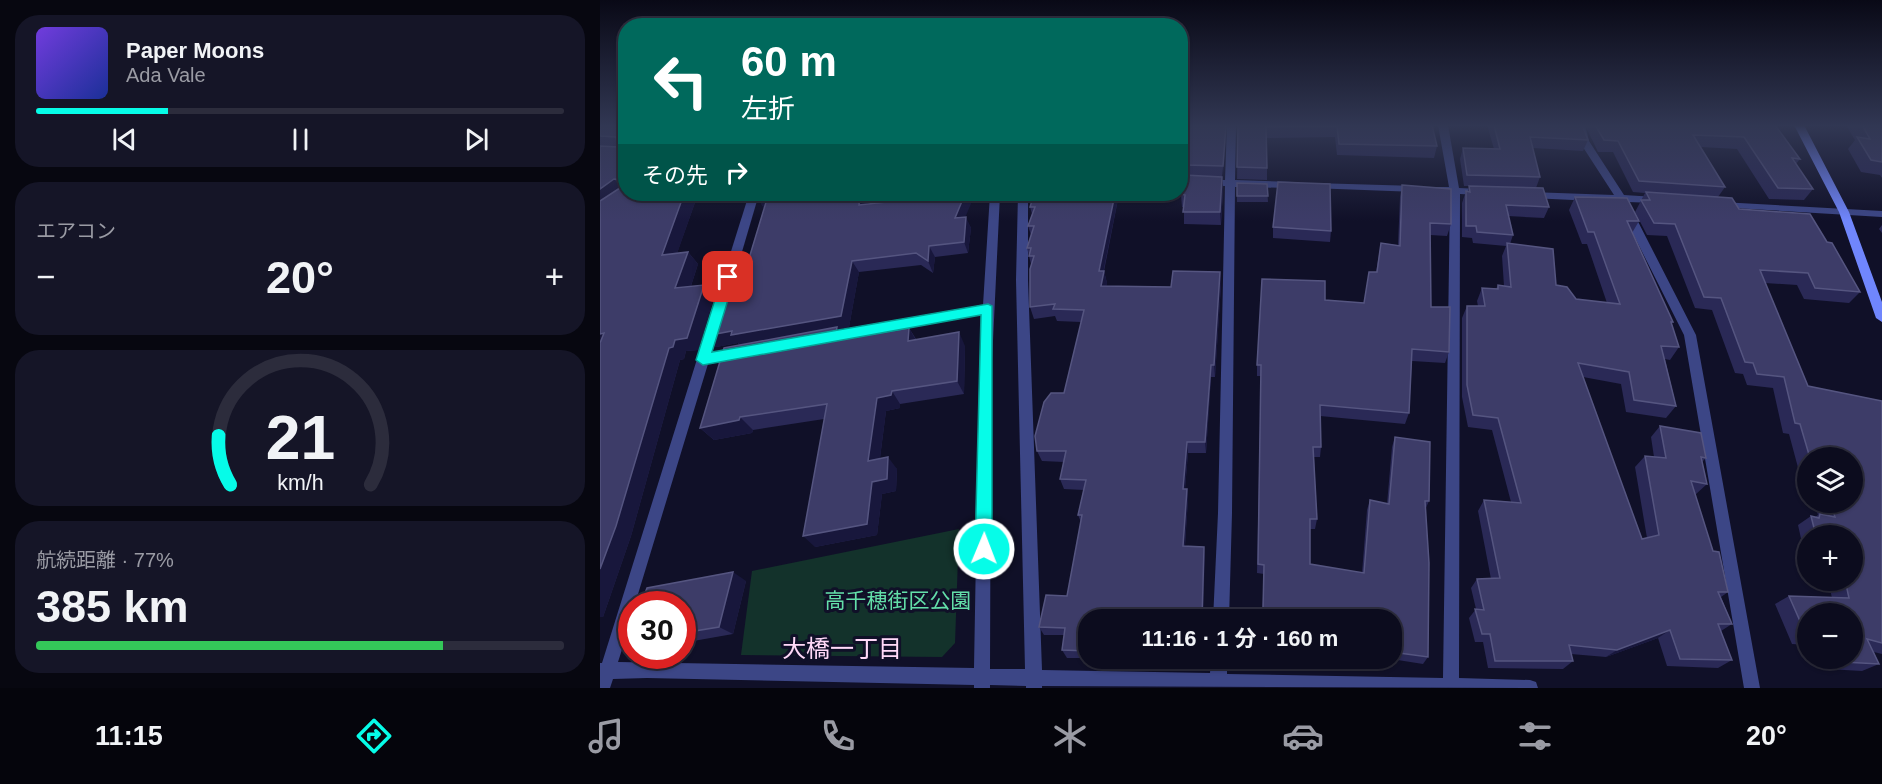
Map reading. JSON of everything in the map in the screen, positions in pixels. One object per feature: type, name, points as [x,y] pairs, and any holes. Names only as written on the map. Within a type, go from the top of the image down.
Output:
[{"type":"street","points":[[1221,609],[1232,157]]},
{"type":"street","points":[[1449,157],[1455,191],[1451,687]]},
{"type":"street","points":[[1594,157],[1620,197],[1690,335],[1752,688]]},
{"type":"street","points":[[1816,157],[1844,212],[1882,318]]},
{"type":"street","points":[[1188,182],[1489,192]]},
{"type":"street","points":[[1522,194],[1665,201]]},
{"type":"street","points":[[602,688],[604,671],[752,201]]},
{"type":"street","points":[[982,682],[988,309],[995,201]]},
{"type":"street","points":[[1023,201],[1022,280],[1033,683]]},
{"type":"street","points":[[1710,205],[1882,214]]},
{"type":"street","points":[[814,339],[988,309]]},
{"type":"street","points":[[703,360],[747,352]]},
{"type":"street","points":[[1218,682],[1219,669]]},
{"type":"street","points":[[604,671],[647,670],[1033,683],[1218,682],[1530,688]]},
{"type":"green space","name":"高千穂街区公園","points":[[959,529],[955,643],[942,657],[741,655],[752,571]]},
{"type":"building","points":[[600,157],[618,157],[618,179],[614,179],[600,189]]},
{"type":"building","points":[[1188,157],[1224,157],[1223,166],[1188,165]]},
{"type":"building","points":[[1237,157],[1267,157],[1267,168],[1237,167]]},
{"type":"building","points":[[1464,157],[1535,157],[1540,177],[1467,175]]},
{"type":"building","points":[[1626,157],[1707,157],[1725,187],[1639,181]]},
{"type":"building","points":[[1757,157],[1799,157],[1800,159],[1792,158],[1813,189],[1778,188]]},
{"type":"building","points":[[1869,157],[1882,157],[1882,162],[1871,160]]},
{"type":"building","points":[[1188,175],[1222,177],[1220,212],[1183,212],[1184,201],[1188,201]]},
{"type":"building","points":[[1278,182],[1330,184],[1331,231],[1273,227]]},
{"type":"building","points":[[1237,183],[1267,184],[1268,196],[1237,196]]},
{"type":"building","points":[[1402,185],[1451,189],[1451,224],[1430,223],[1431,307],[1450,307],[1449,352],[1412,349],[1409,413],[1320,405],[1321,447],[1313,447],[1317,519],[1310,519],[1310,564],[1364,573],[1370,500],[1389,504],[1395,437],[1430,442],[1429,501],[1425,501],[1429,563],[1428,657],[1402,653],[1402,609],[1263,609],[1264,565],[1258,564],[1261,365],[1257,365],[1262,279],[1325,281],[1325,300],[1364,303],[1369,272],[1377,272],[1381,243],[1400,246]]},
{"type":"building","points":[[1469,186],[1543,188],[1549,207],[1506,205],[1513,235],[1477,232],[1476,226],[1466,226],[1466,191],[1470,192]]},
{"type":"building","points":[[618,189],[618,201],[681,201],[662,255],[688,252],[675,288],[704,285],[687,338],[675,340],[673,347],[669,348],[616,526],[600,569],[600,343],[604,333],[600,334],[600,201]]},
{"type":"building","points":[[1646,192],[1732,198],[1739,209],[1810,214],[1827,242],[1832,243],[1860,292],[1815,288],[1808,273],[1760,270],[1808,386],[1882,401],[1882,643],[1867,639],[1879,664],[1863,663],[1863,603],[1797,603],[1797,614],[1789,596],[1849,598],[1847,591],[1863,591],[1863,525],[1813,525],[1811,516],[1819,518],[1820,514],[1835,517],[1834,513],[1863,513],[1863,447],[1807,447],[1800,424],[1795,423],[1784,377],[1757,374],[1753,363],[1745,362],[1721,298],[1704,297],[1675,224],[1654,223],[1641,200],[1650,200]]},
{"type":"building","points":[[1575,197],[1627,198],[1639,221],[1627,221],[1673,322],[1671,322],[1679,347],[1661,346],[1676,406],[1634,400],[1629,372],[1578,363],[1642,539],[1659,535],[1645,456],[1666,458],[1660,426],[1701,433],[1706,458],[1701,457],[1707,484],[1691,481],[1713,551],[1719,552],[1728,592],[1718,592],[1732,624],[1718,624],[1732,660],[1680,659],[1670,630],[1617,650],[1569,645],[1573,661],[1495,661],[1490,634],[1482,634],[1475,609],[1484,610],[1477,579],[1500,578],[1484,500],[1521,503],[1498,418],[1473,415],[1467,385],[1467,306],[1485,306],[1482,288],[1498,289],[1498,285],[1511,287],[1507,243],[1553,249],[1556,285],[1567,287],[1576,299],[1620,304],[1594,232],[1588,232]]},
{"type":"building","points":[[766,201],[859,201],[859,205],[897,201],[962,201],[955,218],[966,217],[964,242],[929,246],[928,261],[916,253],[852,261],[841,316],[731,335],[732,331],[705,336],[722,283],[744,275]]},
{"type":"building","points":[[1032,201],[1114,201],[1099,271],[1104,271],[1101,286],[1171,287],[1173,271],[1220,272],[1214,365],[1211,365],[1205,442],[1187,442],[1183,489],[1187,489],[1183,546],[1204,547],[1202,609],[1078,609],[1078,651],[1062,650],[1065,628],[1039,627],[1046,595],[1067,596],[1082,515],[1078,515],[1086,480],[1060,479],[1066,451],[1037,451],[1035,436],[1044,402],[1051,393],[1064,393],[1084,310],[1053,309],[1055,304],[1030,307],[1030,269],[1034,256],[1029,256],[1031,248],[1027,248],[1034,226],[1028,226],[1035,207],[1030,207]]},
{"type":"building","points":[[837,327],[835,340],[909,328],[908,341],[959,332],[957,381],[892,391],[891,395],[877,398],[868,461],[888,457],[887,479],[872,482],[867,524],[803,536],[827,404],[740,417],[739,420],[700,428],[724,348]]},
{"type":"building","points":[[733,572],[719,627],[696,631],[696,591],[646,591],[647,588]]},
{"type":"district","name":"大橋一丁目","points":[[842,648]]},
{"type":"route","points":[[728,277],[703,360],[988,309],[984,549]]}]
